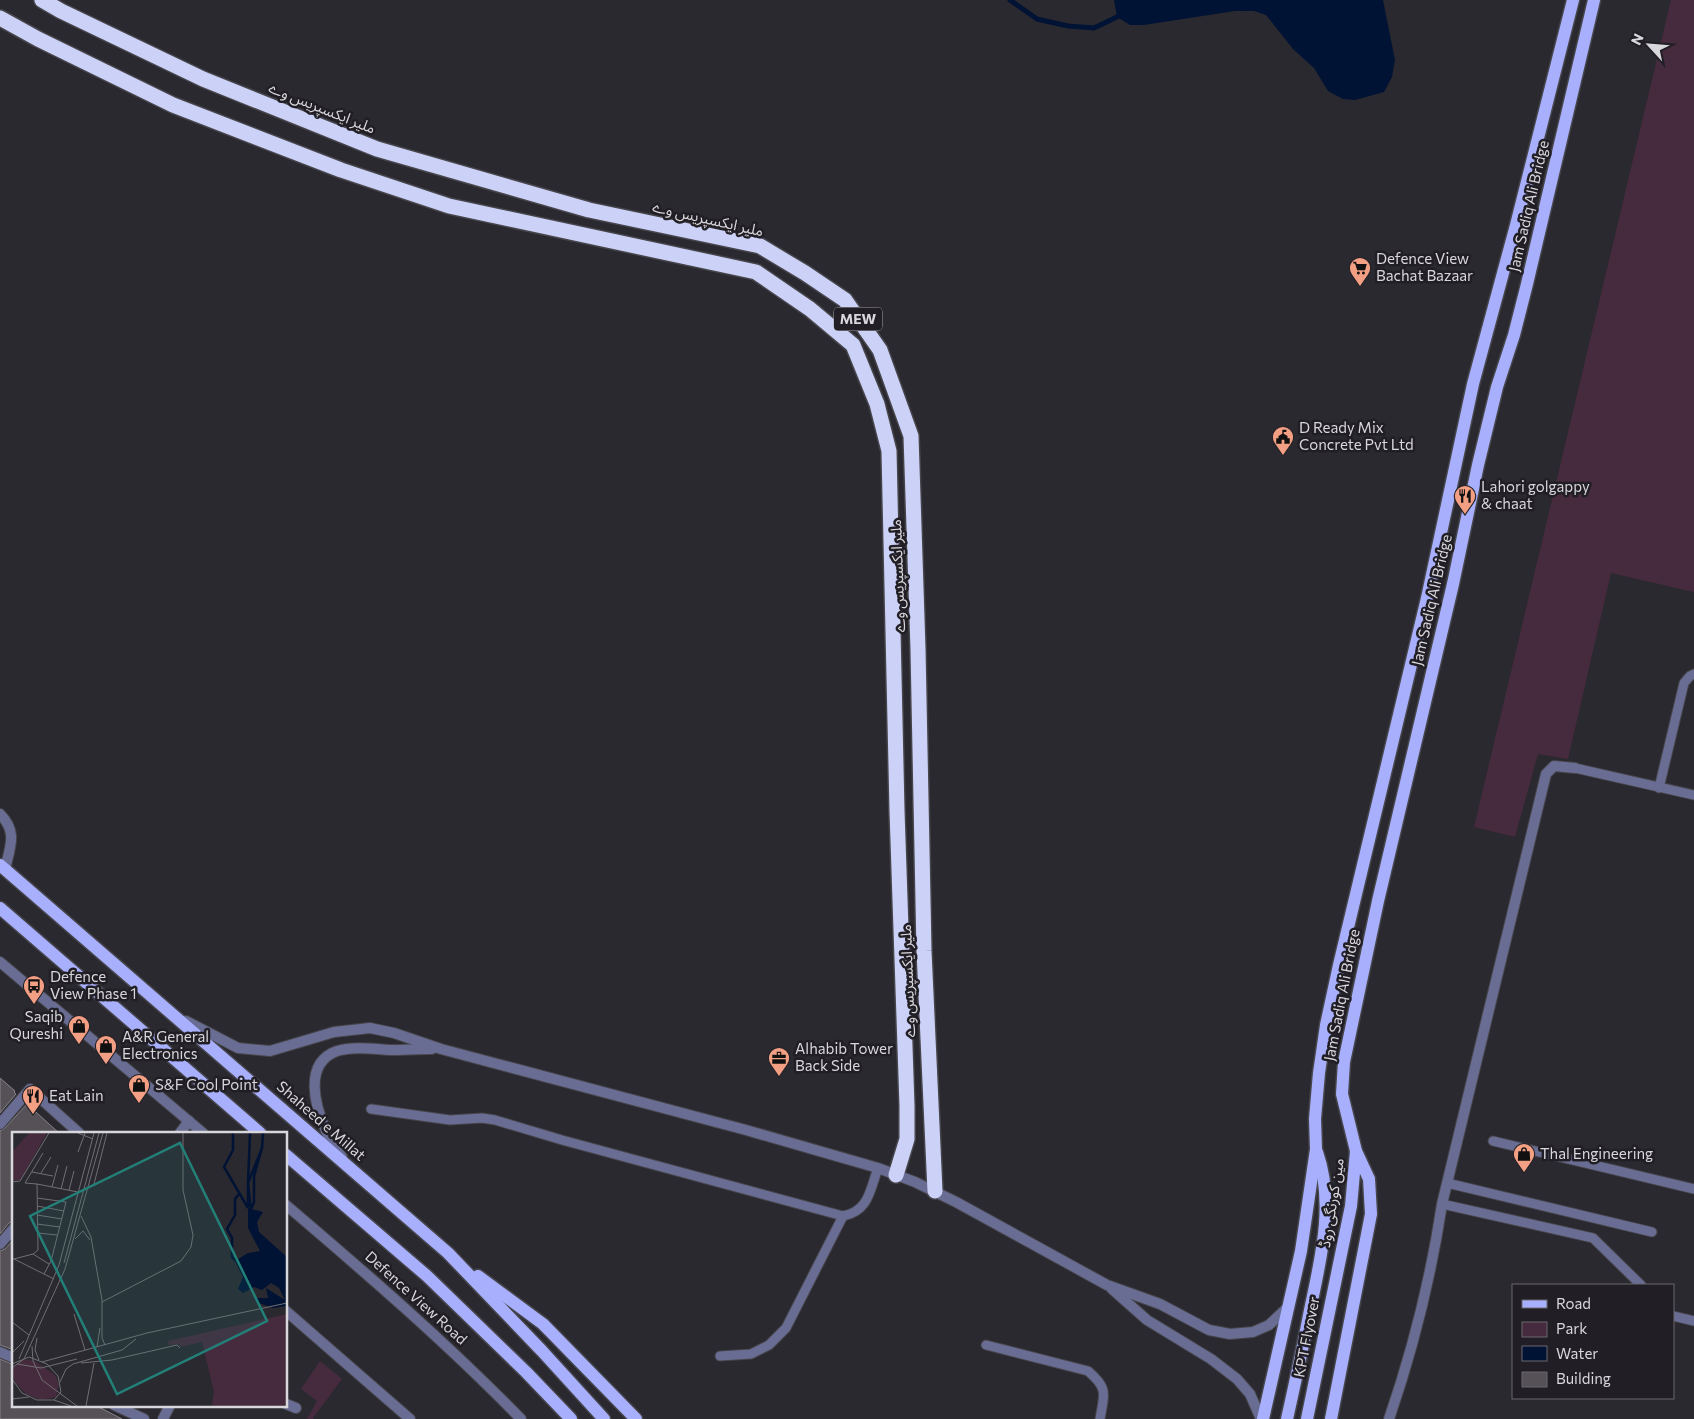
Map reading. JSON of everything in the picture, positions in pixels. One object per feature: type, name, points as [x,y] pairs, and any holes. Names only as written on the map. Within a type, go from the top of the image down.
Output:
[{"type":"highway","name":"ملیر ایکسپریس وے","points":[[42,0],[61,11],[203,79],[377,149],[589,210],[760,246],[845,300],[880,350],[911,436],[918,649],[924,951],[935,1192]]},
{"type":"highway","name":"ملیر ایکسپریس وے","points":[[0,18],[38,39],[173,105],[368,179],[449,206],[756,272],[810,309],[853,345],[877,404],[889,451],[897,811],[907,1106],[907,1139],[896,1175]]},
{"type":"main road","name":"Jam Sadiq Ali Bridge","points":[[1316,1149],[1315,1119],[1319,1073],[1326,1025],[1339,964],[1427,598],[1472,384],[1516,225],[1573,0]]},
{"type":"main road","name":"Jam Sadiq Ali Bridge","points":[[1356,1151],[1342,1094],[1344,1062],[1378,901],[1453,584],[1478,465],[1497,387],[1514,335],[1527,284],[1594,0]]},
{"type":"main road","name":"Shaheed e Millat","points":[[2,867],[448,1253],[604,1419]]},
{"type":"main road","points":[[0,908],[259,1132]]},
{"type":"main road","name":"مین کورنگی روڈ","points":[[1316,1149],[1324,1169],[1327,1206],[1320,1263]]},
{"type":"main road","points":[[1262,1419],[1301,1251],[1316,1149]]},
{"type":"main road","name":"مین کورنگی روڈ","points":[[1339,1260],[1350,1206],[1356,1151]]},
{"type":"main road","points":[[1331,1419],[1370,1214],[1369,1179],[1356,1151]]},
{"type":"main road","points":[[288,1157],[427,1276],[526,1372],[571,1419]]},
{"type":"main road","points":[[448,1253],[543,1324],[636,1419]]},
{"type":"main road","name":"KPT Flyover","points":[[1307,1419],[1339,1260]]},
{"type":"main road","name":"KPT Flyover","points":[[1287,1419],[1320,1263]]},
{"type":"street","points":[[1389,1419],[1416,1332],[1436,1244],[1442,1204],[1546,774],[1554,766],[1574,768]]},
{"type":"street","points":[[0,814],[9,824],[12,831],[11,844],[2,867]]},
{"type":"street","points":[[0,962],[201,1132]]},
{"type":"street","points":[[174,1015],[238,1048],[270,1051],[334,1032],[370,1028],[394,1033],[441,1049],[746,1130],[878,1168],[935,1192],[1107,1285],[1160,1304],[1208,1330],[1230,1334],[1253,1332],[1269,1325],[1287,1308]]},
{"type":"street","points":[[345,1163],[326,1132],[314,1088],[316,1070],[325,1058],[338,1051],[362,1048],[392,1050],[441,1049]]},
{"type":"street","points":[[0,1124],[30,1089],[79,1132]]},
{"type":"street","points":[[181,1132],[189,1122]]},
{"type":"street","name":"Defence View Road","points":[[288,1206],[385,1289],[484,1380],[521,1419]]},
{"type":"street","points":[[0,1244],[12,1230]]},
{"type":"street","points":[[1107,1285],[1146,1320],[1211,1359],[1238,1379],[1250,1394],[1262,1419]]},
{"type":"street","points":[[288,1313],[410,1419]]},
{"type":"street","points":[[0,1352],[12,1357]]},
{"type":"street","points":[[116,1406],[144,1419]]},
{"type":"street","points":[[163,1419],[170,1406]]},
{"type":"lane","points":[[1659,788],[1684,682],[1694,674]]},
{"type":"lane","points":[[1574,768],[1694,795]]},
{"type":"lane","points":[[371,1109],[450,1120],[482,1118],[495,1120],[843,1216],[853,1214],[862,1207],[867,1199],[878,1168]]},
{"type":"lane","points":[[1494,1141],[1694,1189]]},
{"type":"lane","points":[[1447,1183],[1652,1232]]},
{"type":"lane","points":[[1442,1204],[1593,1238],[1640,1284]]},
{"type":"lane","points":[[720,1356],[751,1354],[769,1345],[786,1328],[843,1216]]},
{"type":"lane","points":[[1674,1316],[1694,1321]]},
{"type":"lane","points":[[986,1345],[1088,1371],[1100,1381],[1104,1394],[1100,1419]]},
{"type":"green space","points":[[1671,0],[1694,0],[1694,592],[1611,573],[1568,759],[1538,754],[1515,837],[1474,827]]},
{"type":"green space","points":[[320,1361],[342,1379],[314,1419],[307,1419],[317,1401],[301,1389]]},
{"type":"water","points":[[1114,0],[1383,0],[1395,60],[1392,77],[1384,92],[1355,100],[1343,99],[1328,91],[1314,68],[1293,49],[1266,15],[1254,11],[1235,11],[1144,25],[1130,25],[1117,17]]},
{"type":"building","points":[[0,1078],[16,1094],[0,1113]]},
{"type":"building","points":[[27,1104],[58,1132],[12,1132],[12,1222],[0,1234],[0,1131]]},
{"type":"building","points":[[12,1241],[12,1349],[0,1345],[0,1251],[5,1249]]},
{"type":"building","points":[[0,1359],[12,1364],[12,1406],[97,1406],[122,1419],[0,1419]]},
{"type":"waterway","points":[[1010,0],[1037,19],[1068,26],[1094,28],[1117,17],[1120,13]]},
{"type":"place","name":"Defence View Bachat Bazaar","points":[[1360,287]]},
{"type":"place","name":"D Ready Mix Concrete Pvt Ltd","points":[[1283,456]]},
{"type":"place","name":"Lahori golgappy & chaat","points":[[1465,515]]},
{"type":"place","name":"Defence View Phase 1","points":[[34,1005]]},
{"type":"place","name":"Saqib Qureshi","points":[[79,1045]]},
{"type":"place","name":"A&R General Electronics","points":[[106,1065]]},
{"type":"place","name":"Alhabib Tower Back Side","points":[[779,1077]]},
{"type":"place","name":"S&F Cool Point","points":[[139,1104]]},
{"type":"place","name":"Eat Lain","points":[[33,1115]]},
{"type":"place","name":"Thal Engineering","points":[[1524,1173]]}]
